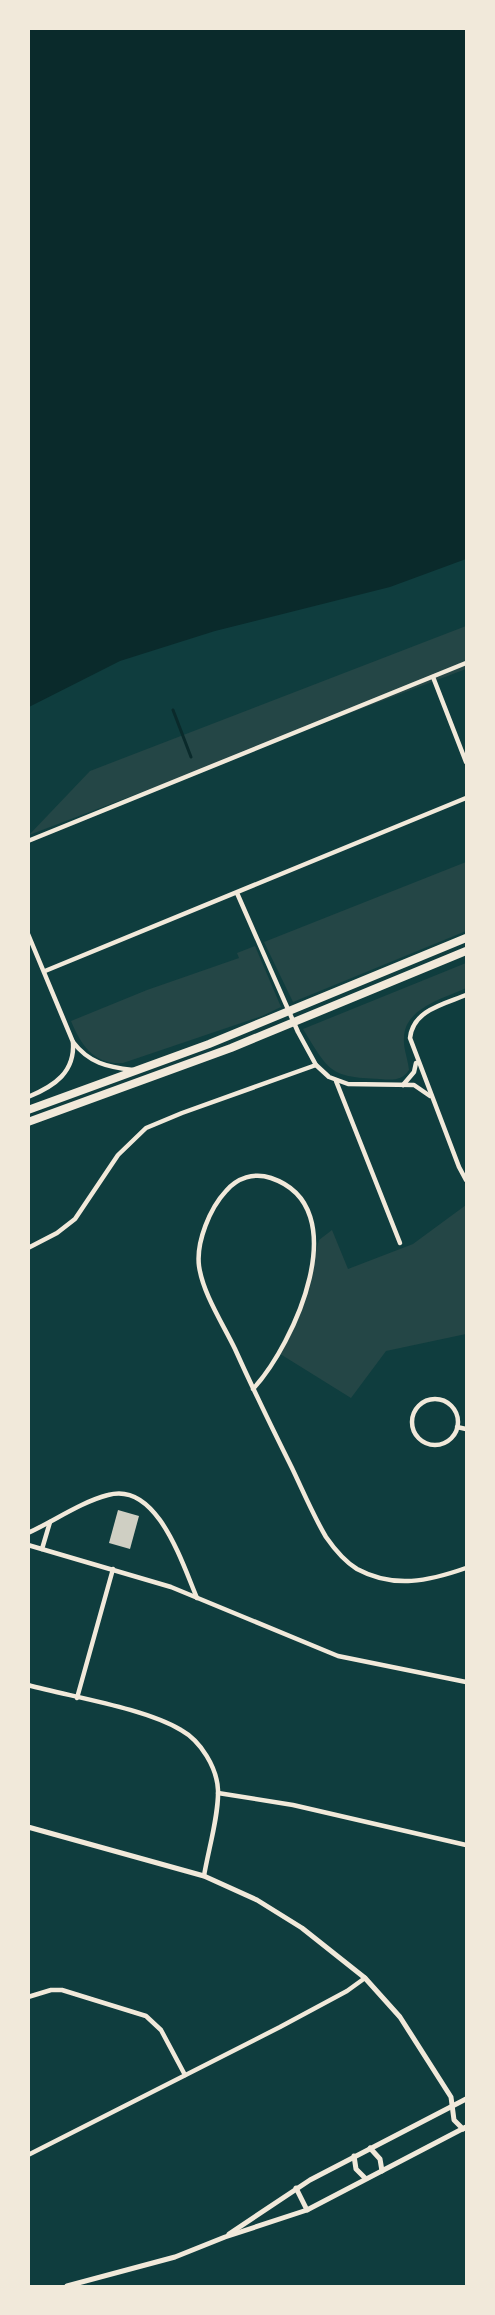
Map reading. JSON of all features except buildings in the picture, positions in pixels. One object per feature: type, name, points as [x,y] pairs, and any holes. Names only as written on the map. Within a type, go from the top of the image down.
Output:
[{"type":"highway","points":[[28,1110],[136,1071],[466,938]]},
{"type":"highway","points":[[28,1122],[193,1063],[466,951]]},
{"type":"street","points":[[28,841],[466,663]]},
{"type":"street","points":[[433,677],[466,762]]},
{"type":"street","points":[[45,971],[466,798]]},
{"type":"street","points":[[237,893],[298,1032],[316,1065],[336,1081],[356,1085],[419,1086],[430,1096]]},
{"type":"street","points":[[28,934],[74,1042],[94,1062],[136,1071]]},
{"type":"street","points":[[466,995],[430,1010],[415,1021],[410,1038],[430,1096],[466,1179]]},
{"type":"street","points":[[28,1097],[51,1086],[67,1072],[73,1057],[74,1042]]},
{"type":"street","points":[[403,1085],[414,1072],[417,1060]]},
{"type":"street","points":[[28,1248],[57,1233],[75,1219],[118,1155],[146,1128],[316,1065]]},
{"type":"street","points":[[336,1081],[400,1243]]},
{"type":"street","points":[[253,1389],[267,1372],[295,1320],[307,1292],[315,1256],[312,1224],[301,1200],[283,1183],[265,1176],[238,1180],[220,1196],[212,1210],[199,1256],[203,1282],[253,1389],[320,1526],[337,1553],[348,1563],[371,1575],[405,1583],[423,1581],[466,1568]]},
{"type":"street","points":[[440,1400],[454,1410],[457,1427],[447,1441],[430,1444],[416,1434],[412,1417],[422,1403],[440,1400]]},
{"type":"street","points":[[457,1427],[466,1429]]},
{"type":"street","points":[[28,1533],[105,1495],[121,1492],[137,1497],[151,1508],[160,1520],[197,1598]]},
{"type":"street","points":[[42,1549],[50,1522]]},
{"type":"street","points":[[28,1545],[113,1569],[197,1598],[338,1656],[466,1682]]},
{"type":"street","points":[[77,1698],[113,1569]]},
{"type":"street","points":[[28,1685],[153,1718],[183,1731],[209,1761],[218,1793],[204,1876]]},
{"type":"street","points":[[218,1793],[282,1803],[466,1845]]},
{"type":"street","points":[[28,1827],[204,1876],[279,1913],[326,1945],[365,1978],[415,2036],[451,2097],[454,2120],[465,2129],[307,2210],[225,2236],[147,2266],[67,2286]]},
{"type":"street","points":[[28,2155],[347,1991],[365,1978]]},
{"type":"street","points":[[28,1997],[51,1990],[62,1990],[146,2016],[161,2030],[185,2075]]},
{"type":"street","points":[[451,2097],[465,2101]]},
{"type":"street","points":[[225,2236],[296,2188],[354,2156],[465,2101]]},
{"type":"street","points":[[370,2148],[380,2159],[382,2170]]},
{"type":"street","points":[[354,2156],[356,2169],[366,2178]]},
{"type":"street","points":[[296,2188],[307,2210]]},
{"type":"shaded area","points":[[29,28],[466,29],[466,559],[390,587],[215,631],[120,661],[29,707]]},
{"type":"shaded area","points":[[466,626],[466,669],[29,835],[90,771]]},
{"type":"shaded area","points":[[466,862],[466,931],[293,1002],[264,942]]},
{"type":"shaded area","points":[[255,946],[281,1007],[262,1016],[123,1063],[104,1061],[96,1057],[79,1038],[71,1021],[147,990],[239,958],[237,953]]},
{"type":"shaded area","points":[[466,963],[466,988],[427,1005],[411,1019],[404,1038],[409,1070],[400,1078],[389,1080],[363,1078],[332,1069],[325,1063],[303,1029]]},
{"type":"shaded area","points":[[466,1205],[466,1334],[386,1351],[351,1398],[277,1352],[303,1299],[319,1240],[332,1230],[348,1269],[413,1244]]},
{"type":"waterway","points":[[173,710],[191,757]]}]
